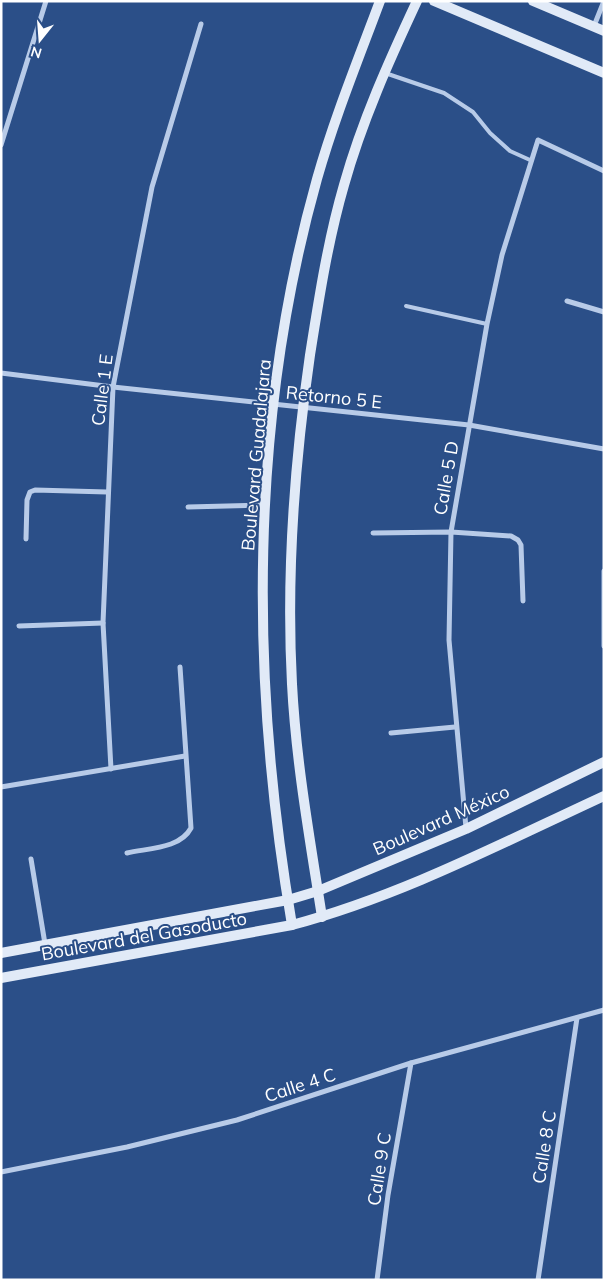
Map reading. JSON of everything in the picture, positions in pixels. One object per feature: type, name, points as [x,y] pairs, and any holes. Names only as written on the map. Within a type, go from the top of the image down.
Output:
[{"type":"street","points":[[1,145],[46,1]]},
{"type":"street","name":"Boulevard Guadalajara","points":[[292,925],[265,690],[262,629],[266,505],[273,404],[286,324],[317,181],[336,116],[380,1]]},
{"type":"street","points":[[322,917],[298,744],[290,641],[291,531],[302,408],[329,248],[344,185],[364,124],[417,1]]},
{"type":"street","points":[[434,1],[604,72]]},
{"type":"street","points":[[533,1],[604,31]]},
{"type":"street","points":[[594,26],[604,1]]},
{"type":"street","name":"Calle 1 E","points":[[111,769],[103,623],[107,492],[113,387],[152,187],[201,24]]},
{"type":"street","name":"Calle 5 D","points":[[466,829],[455,727],[449,640],[451,532],[487,324],[502,255],[530,160],[538,140],[604,171]]},
{"type":"street","points":[[567,301],[604,312]]},
{"type":"street","name":"Retorno 5 E","points":[[1,373],[113,387],[469,425],[604,449]]},
{"type":"street","points":[[26,539],[27,500],[30,492],[35,490],[107,492]]},
{"type":"street","points":[[188,507],[266,505]]},
{"type":"street","points":[[373,533],[451,532],[501,535],[518,540],[523,554],[523,601]]},
{"type":"street","points":[[604,572],[604,646]]},
{"type":"street","points":[[19,626],[103,623]]},
{"type":"street","points":[[127,853],[178,842],[186,838],[191,828],[180,667]]},
{"type":"street","points":[[391,733],[455,727]]},
{"type":"street","points":[[1,787],[185,756]]},
{"type":"street","name":"Boulevard México","points":[[288,900],[318,892],[466,829],[604,762]]},
{"type":"street","points":[[292,925],[322,917],[375,898],[456,865],[604,796]]},
{"type":"street","points":[[30,859],[45,945]]},
{"type":"street","name":"Boulevard del Gasoducto","points":[[1,953],[288,900]]},
{"type":"street","name":"Boulevard del Gasoducto","points":[[1,978],[292,925]]},
{"type":"street","name":"Calle 4 C","points":[[1,1172],[127,1147],[238,1120],[411,1063],[604,1010]]},
{"type":"street","name":"Calle 8 C","points":[[538,1280],[577,1018]]},
{"type":"street","name":"Calle 9 C","points":[[377,1280],[388,1195],[411,1063]]},
{"type":"lane","points":[[385,73],[444,93],[473,112],[490,133],[510,151],[530,160]]},
{"type":"lane","points":[[406,306],[487,324]]}]
